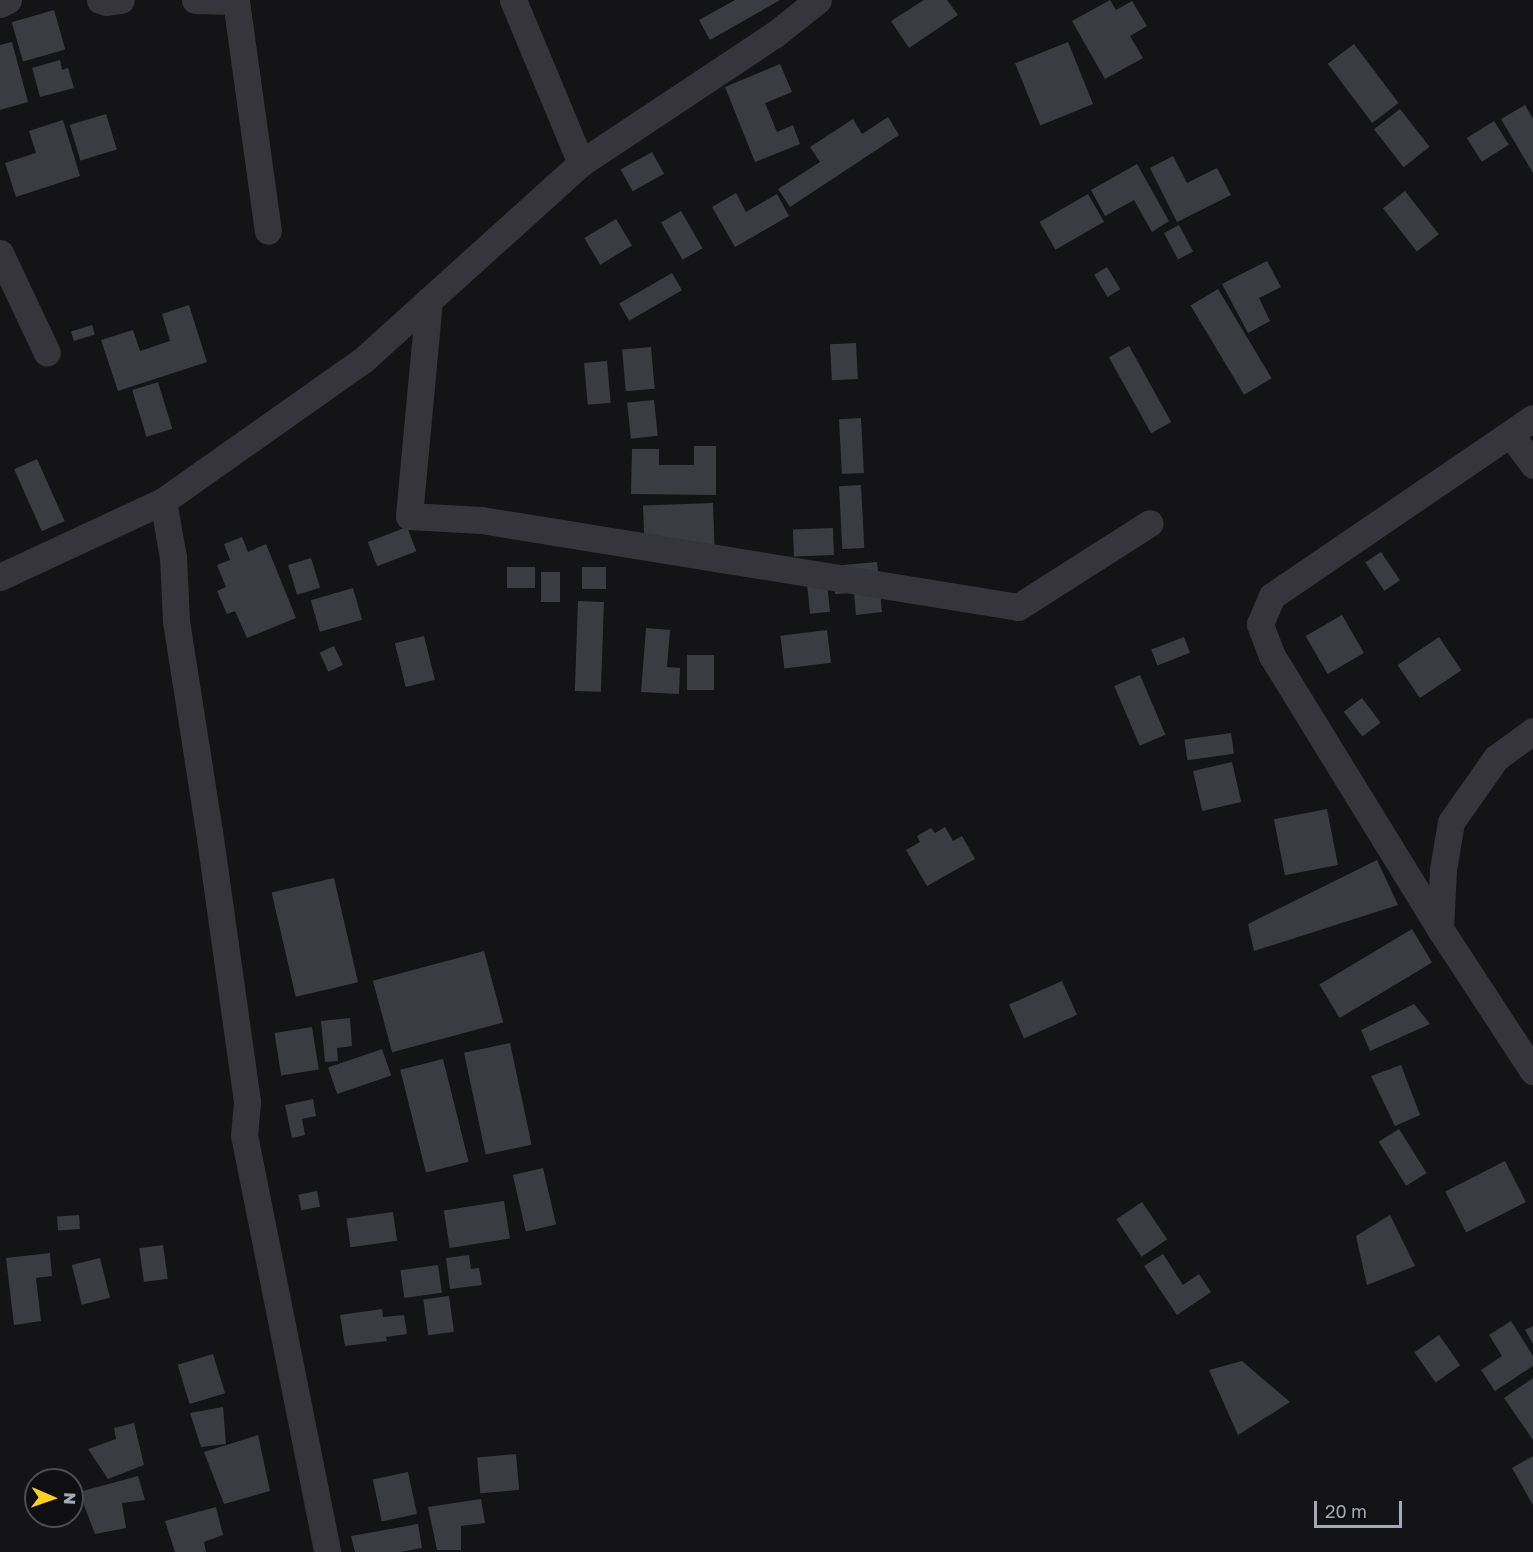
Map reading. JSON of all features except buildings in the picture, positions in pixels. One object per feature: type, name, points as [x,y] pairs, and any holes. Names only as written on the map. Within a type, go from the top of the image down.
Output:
[{"type":"street","points":[[0,4],[8,0]]},
{"type":"street","points":[[100,0],[106,2],[121,0]]},
{"type":"street","points":[[195,0],[236,1],[268,231]]},
{"type":"street","points":[[513,0],[582,163]]},
{"type":"street","points":[[0,577],[163,501],[363,360],[582,163],[774,35],[818,0]]},
{"type":"street","points":[[0,253],[47,353]]},
{"type":"street","points":[[429,300],[409,516],[481,520],[1018,607],[1150,523]]},
{"type":"street","points":[[1533,418],[1272,596],[1260,624],[1272,656],[1440,929],[1533,1071]]},
{"type":"street","points":[[1510,434],[1533,465]]},
{"type":"street","points":[[163,501],[172,557],[176,621],[209,831],[247,1102],[244,1135],[327,1552]]},
{"type":"street","points":[[1440,929],[1443,870],[1451,822],[1496,758],[1533,731]]}]
